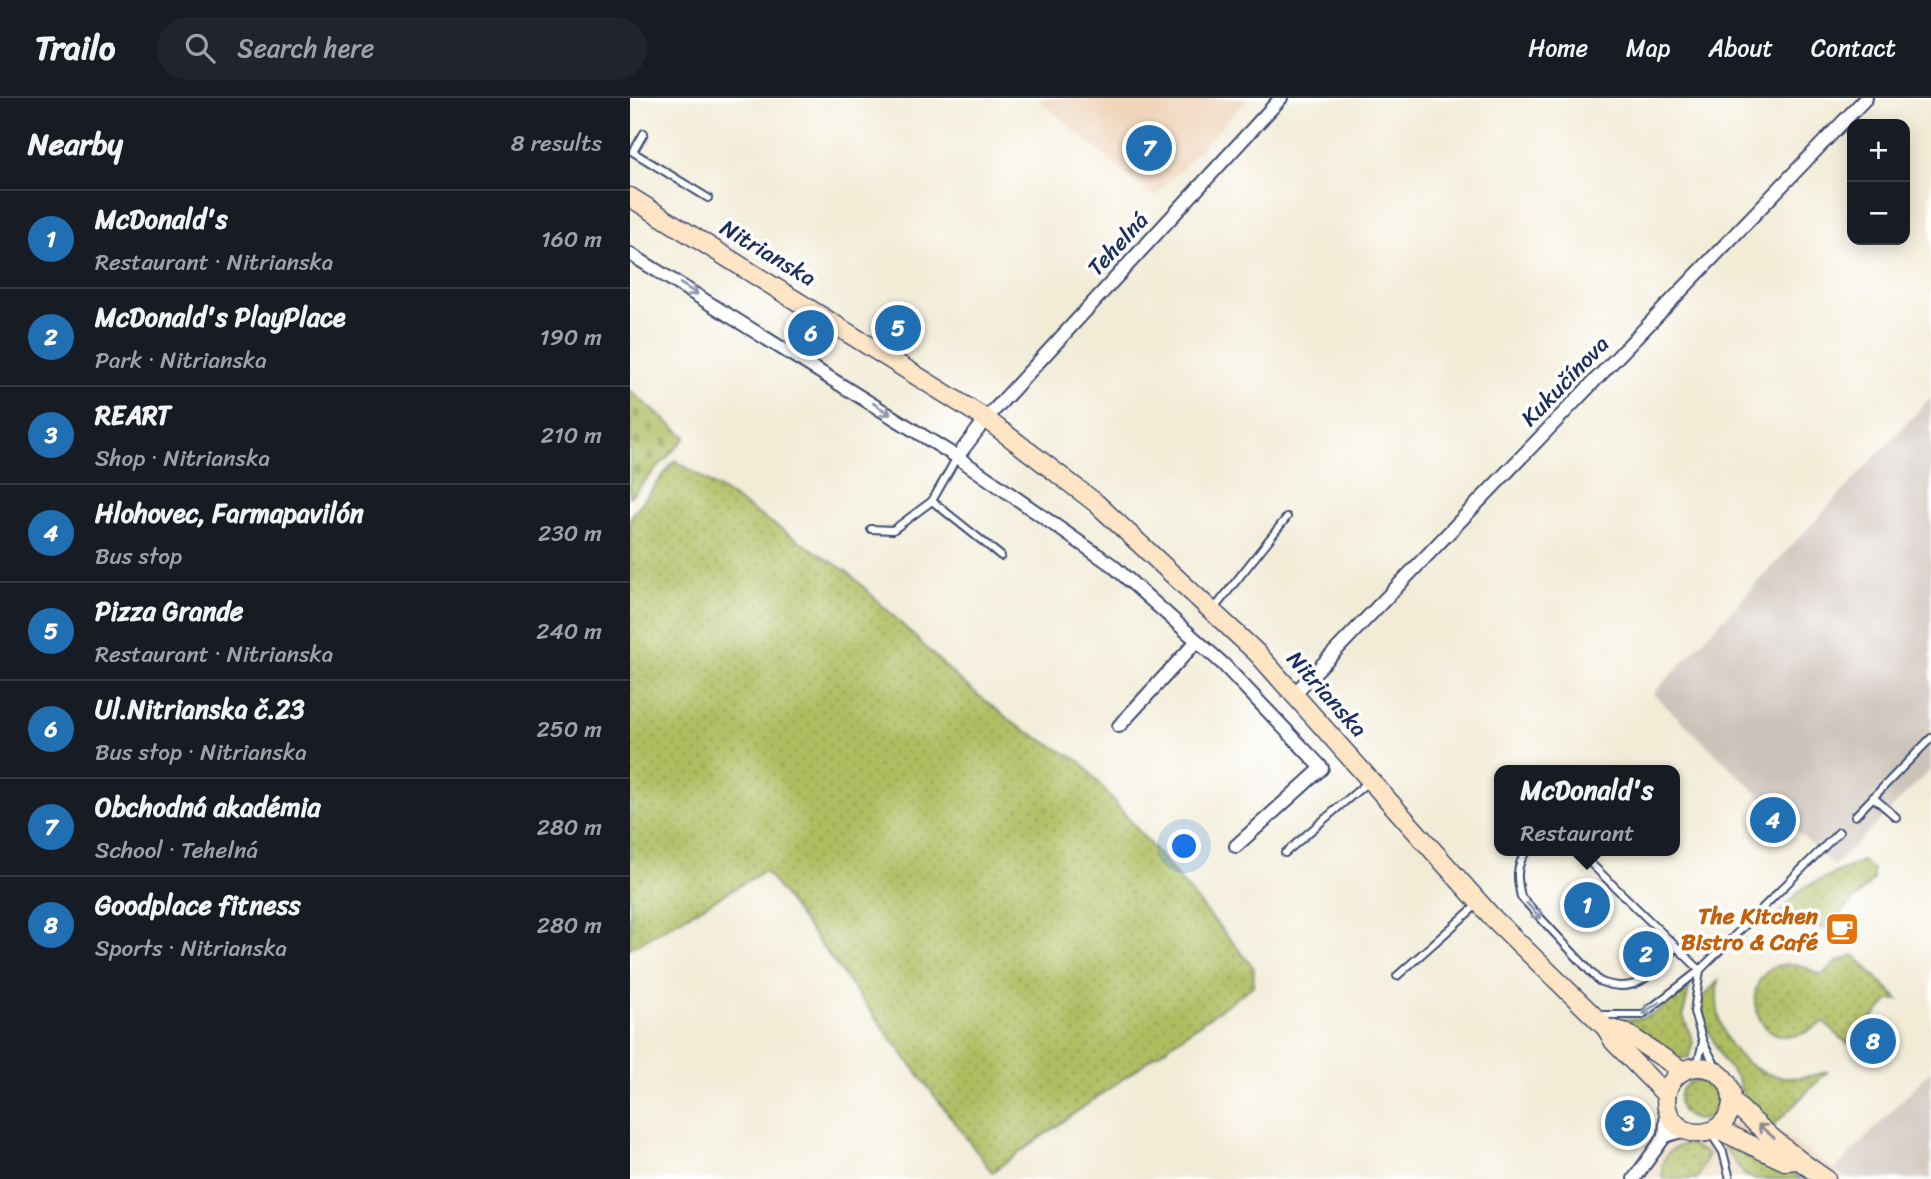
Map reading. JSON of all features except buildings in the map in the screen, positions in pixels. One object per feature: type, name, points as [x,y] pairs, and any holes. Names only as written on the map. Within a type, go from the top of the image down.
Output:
[{"type":"main road","name":"Nitrianska","points":[[630,197],[986,419],[1087,496],[1213,610],[1295,693],[1479,903],[1606,1028],[1614,1042],[1666,1103],[1671,1119],[1684,1130]]},
{"type":"main road","name":"Nitrianska","points":[[1606,1028],[1624,1032],[1690,1069],[1720,1074]]},
{"type":"main road","points":[[1666,1103],[1669,1085],[1690,1069]]},
{"type":"main road","points":[[1713,1130],[1725,1122],[1733,1102],[1732,1091],[1720,1074]]},
{"type":"main road","points":[[1733,1102],[1817,1176]]},
{"type":"main road","points":[[1684,1130],[1713,1130],[1785,1161],[1797,1160]]},
{"type":"street","name":"Tehelná","points":[[986,419],[1281,98]]},
{"type":"street","name":"Kukučínova","points":[[1295,693],[1866,98]]},
{"type":"street","points":[[630,254],[957,457],[1112,565],[1197,641],[1322,768],[1236,845]]},
{"type":"street","points":[[957,457],[986,419]]},
{"type":"street","points":[[1119,726],[1197,641]]},
{"type":"street","points":[[1634,1179],[1665,1136],[1666,1103]]},
{"type":"street","points":[[1665,1136],[1684,1130]]},
{"type":"lane","points":[[644,133],[632,152],[708,198]]},
{"type":"lane","points":[[871,529],[893,530],[932,502],[957,457]]},
{"type":"lane","points":[[932,502],[1001,556]]},
{"type":"lane","points":[[1213,610],[1287,517]]},
{"type":"lane","points":[[1855,816],[1931,738]]},
{"type":"lane","points":[[1285,853],[1371,779]]},
{"type":"lane","points":[[1873,797],[1896,817]]},
{"type":"lane","points":[[1591,1015],[1642,1015],[1700,970],[1839,832]]},
{"type":"lane","points":[[1523,856],[1518,870],[1521,897],[1599,981],[1611,986],[1630,987],[1652,974],[1676,947]]},
{"type":"lane","points":[[1583,856],[1700,970]]},
{"type":"lane","points":[[1397,976],[1479,903]]},
{"type":"lane","points":[[1700,970],[1693,1002],[1703,1042],[1720,1074]]},
{"type":"lane","points":[[1690,1069],[1703,1042]]},
{"type":"lane","points":[[1713,1130],[1723,1152],[1730,1179]]},
{"type":"shaded area","points":[[1036,98],[1245,98],[1247,100],[1154,197]]},
{"type":"shaded area","points":[[1931,397],[1931,769],[1834,866],[1653,694]]},
{"type":"shaded area","points":[[1931,1070],[1931,1179],[1850,1179],[1834,1171]]},
{"type":"shaded area","points":[[1747,1112],[1850,1179],[1634,1179],[1676,1135],[1710,1138]]},
{"type":"green space","points":[[630,391],[686,437],[630,497]]},
{"type":"green space","points":[[675,460],[849,573],[957,678],[1016,725],[1081,762],[1254,968],[1253,986],[992,1172],[765,871],[630,948],[630,518]]},
{"type":"green space","points":[[1862,861],[1873,870],[1873,880],[1826,929],[1803,923],[1767,927],[1802,888]]},
{"type":"green space","points":[[1854,955],[1899,1000],[1889,1000],[1848,1044],[1823,1022],[1799,1035],[1780,1035],[1766,1027],[1757,1013],[1755,996],[1760,980],[1772,968],[1796,964],[1822,975],[1837,962]]},
{"type":"green space","points":[[1718,981],[1717,1005],[1722,1027],[1731,1046],[1744,1061],[1761,1071],[1781,1077],[1804,1077],[1828,1071],[1771,1128],[1747,1112],[1738,1079],[1722,1059],[1703,1019],[1701,999]]},
{"type":"green space","points":[[1690,984],[1683,1015],[1693,1042],[1688,1059],[1676,1058],[1618,1019],[1640,1018],[1658,1011]]},
{"type":"green space","points":[[1699,1080],[1707,1081],[1713,1086],[1718,1092],[1718,1108],[1713,1114],[1707,1119],[1699,1120],[1691,1119],[1685,1114],[1680,1108],[1679,1100],[1680,1092],[1685,1086],[1691,1081]]},
{"type":"green space","points":[[1727,1143],[1758,1154],[1802,1179],[1754,1179],[1744,1175],[1724,1146]]},
{"type":"green space","points":[[1688,1144],[1708,1154],[1697,1179],[1663,1179],[1662,1166],[1666,1156],[1675,1148]]},
{"type":"place","name":"Obchodná akadémia","points":[[1149,148]]},
{"type":"place","name":"Pizza Grande","points":[[898,328]]},
{"type":"place","name":"Ul.Nitrianska č.23","points":[[811,333]]},
{"type":"place","name":"Hlohovec, Farmapavilón","points":[[1773,820]]},
{"type":"place","name":"McDonald's","points":[[1587,905]]},
{"type":"place","name":"The Kitchen Bistro & Café","points":[[1842,929]]},
{"type":"place","name":"McDonald's PlayPlace","points":[[1646,954]]},
{"type":"place","name":"Goodplace fitness","points":[[1873,1041]]},
{"type":"place","name":"REART","points":[[1628,1123]]}]
